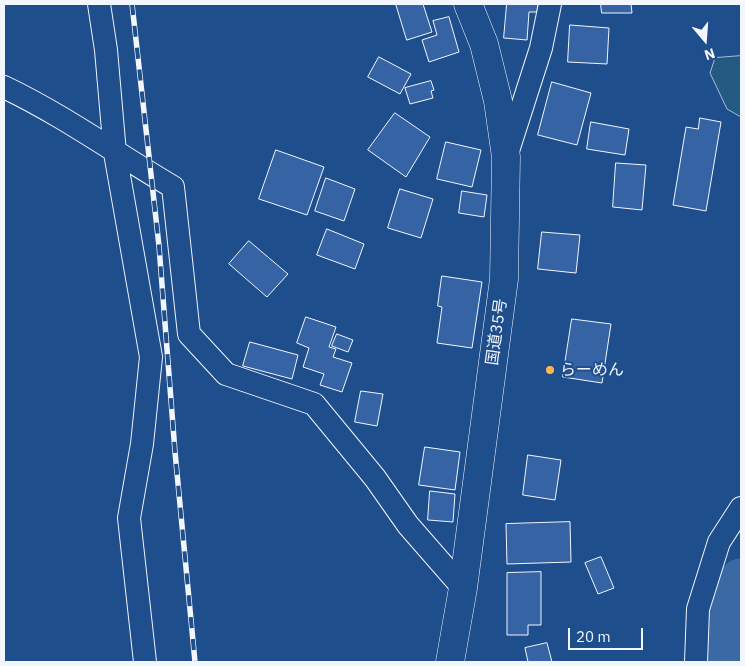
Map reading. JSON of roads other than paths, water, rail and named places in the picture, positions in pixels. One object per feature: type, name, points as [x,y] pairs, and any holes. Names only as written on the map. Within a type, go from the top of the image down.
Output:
[{"type":"highway","name":"国道35号","points":[[450,662],[463,588],[504,279],[506,157],[498,101],[484,44],[468,4]]},
{"type":"street","points":[[100,4],[115,153],[151,357],[142,444],[129,518],[145,662]]},
{"type":"street","points":[[506,157],[541,48],[550,4]]},
{"type":"street","points":[[4,87],[43,106],[115,153],[173,187],[189,334],[226,374],[314,404],[375,478],[408,525],[463,588]]},
{"type":"street","points":[[696,662],[698,609],[720,542],[741,508]]},
{"type":"waterway","points":[[717,662],[722,626],[729,602],[741,581]]},
{"type":"railway","points":[[132,4],[159,246],[175,452],[195,662]]},
{"type":"place","name":"らーめん","points":[[550,370]]}]
